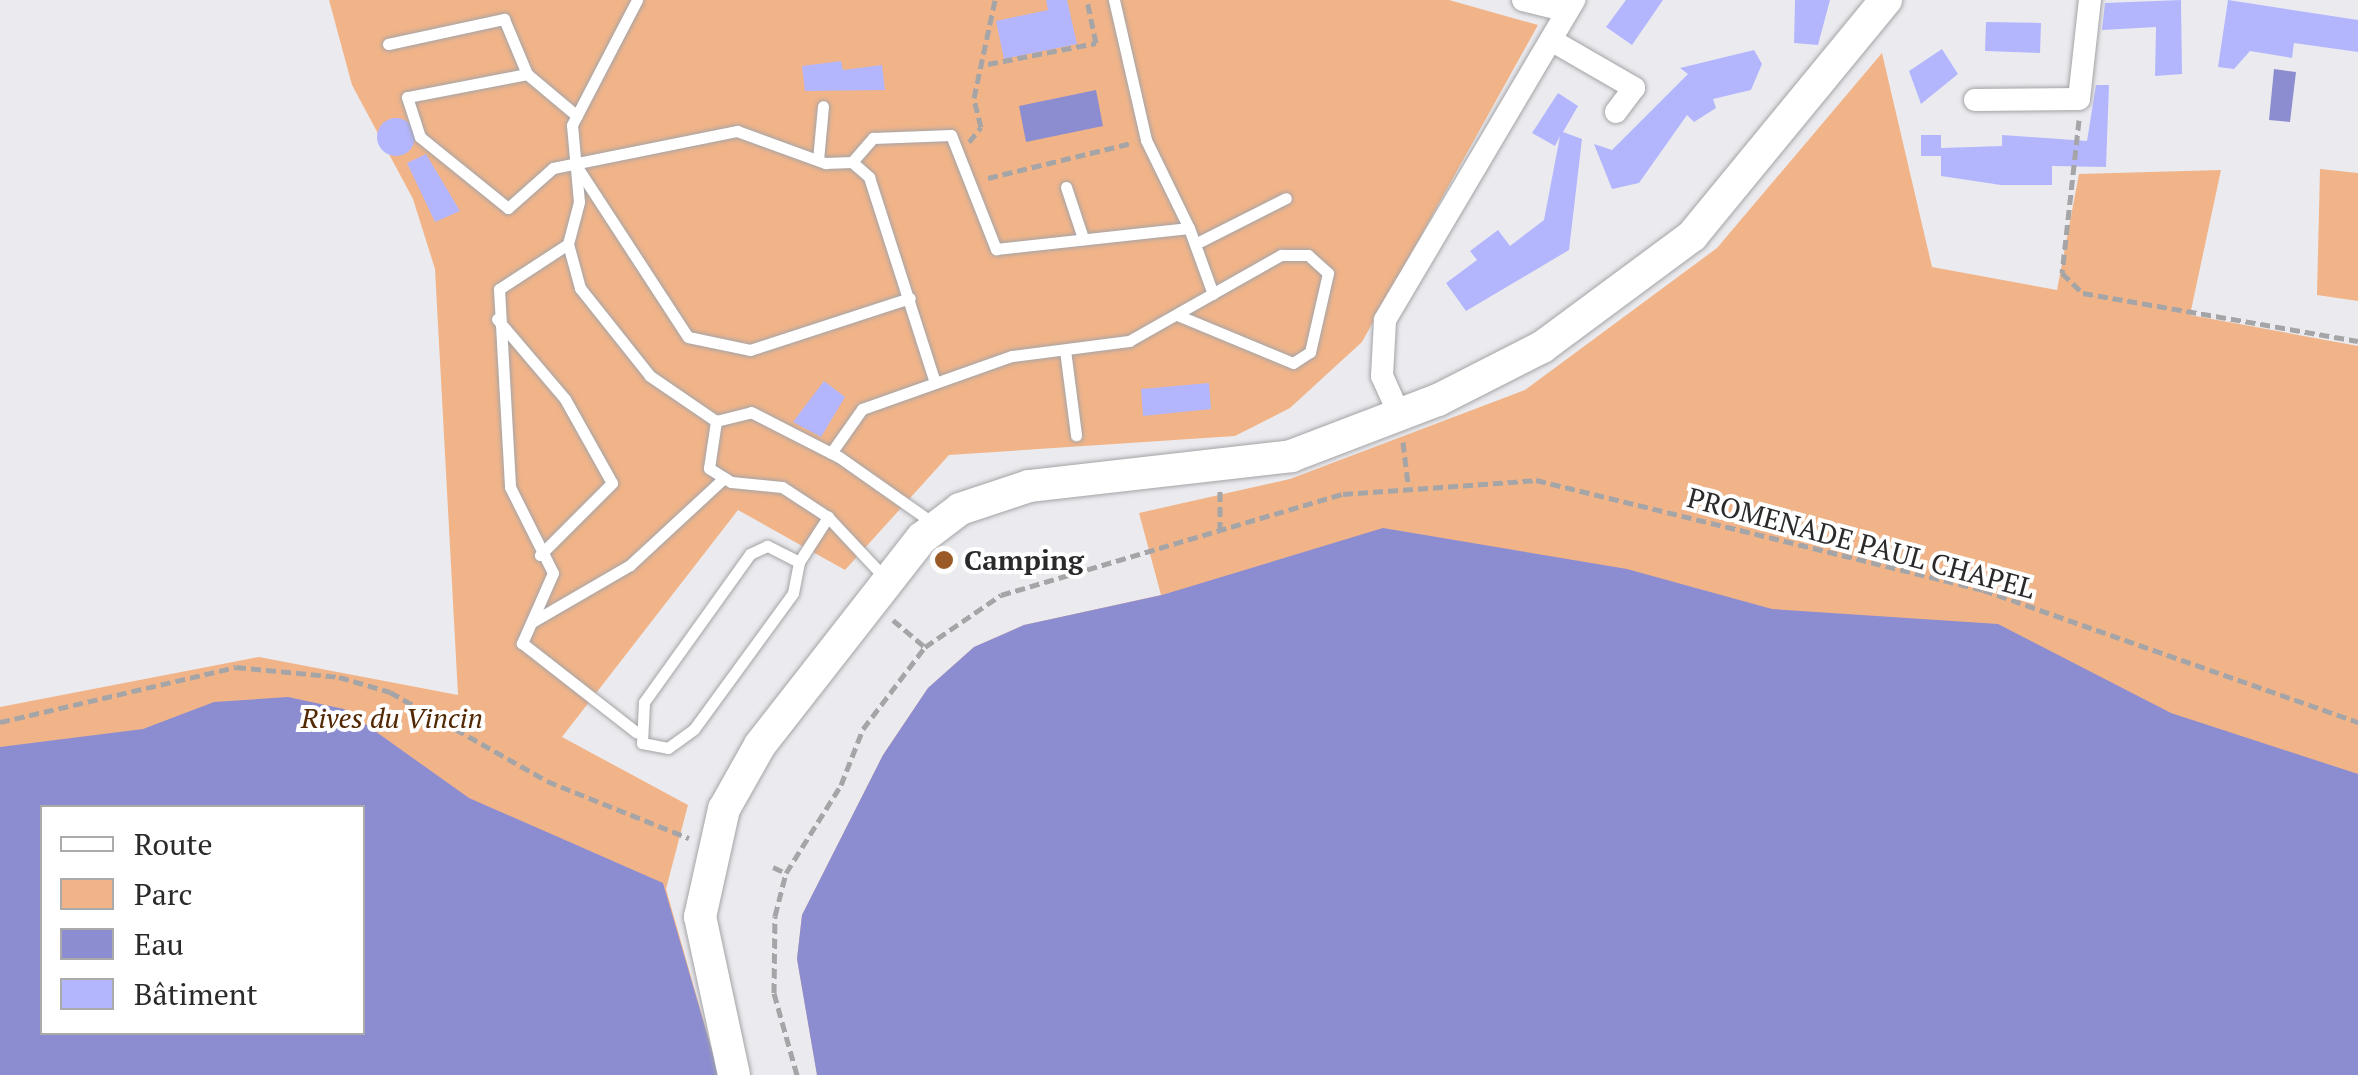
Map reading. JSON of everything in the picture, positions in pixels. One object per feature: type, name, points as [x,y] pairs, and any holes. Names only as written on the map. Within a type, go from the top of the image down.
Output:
[{"type":"street","points":[[1400,416],[1382,376],[1385,320],[1570,6],[1524,0]]},
{"type":"street","points":[[734,1075],[703,948],[711,847],[760,745],[885,578],[937,525],[1028,486],[1220,470],[1400,416],[1542,347],[1657,268],[1886,0]]},
{"type":"street","points":[[1975,100],[2078,99],[2090,0]]},
{"type":"street","points":[[1551,40],[1634,88],[1616,112]]},
{"type":"lane","points":[[638,0],[576,116],[576,166],[568,244],[580,288],[650,376],[716,422]]},
{"type":"lane","points":[[1114,0],[1146,140],[1189,228],[1201,241],[1213,294]]},
{"type":"lane","points":[[388,44],[504,19],[527,74],[576,116]]},
{"type":"lane","points":[[527,74],[406,97],[420,137],[508,208],[553,168],[737,131],[818,160],[852,162],[869,178],[935,382]]},
{"type":"lane","points":[[818,160],[823,106]]},
{"type":"lane","points":[[852,162],[860,146],[898,132],[951,135],[962,147],[996,250],[1189,228]]},
{"type":"lane","points":[[576,166],[688,337],[750,350],[910,298]]},
{"type":"lane","points":[[1066,187],[1083,238]]},
{"type":"lane","points":[[1201,241],[1286,198]]},
{"type":"lane","points":[[568,244],[499,289],[496,318],[510,487],[553,586],[528,624],[526,654],[636,732],[642,743],[668,748],[694,729],[793,594],[799,562],[828,517]]},
{"type":"lane","points":[[832,453],[862,409],[1012,356],[1129,342],[1281,255],[1308,255],[1328,273],[1310,352],[1293,363],[1177,316]]},
{"type":"lane","points":[[496,318],[564,399],[612,484],[540,555]]},
{"type":"lane","points":[[1066,350],[1076,435]]},
{"type":"lane","points":[[716,422],[751,412],[832,453],[937,525]]},
{"type":"lane","points":[[716,422],[709,468],[723,478],[782,486],[828,517],[885,578]]},
{"type":"lane","points":[[528,624],[630,565],[723,478]]},
{"type":"lane","points":[[636,732],[644,702],[750,554],[767,546],[799,562]]},
{"type":"path","points":[[962,147],[982,128],[974,98],[988,64],[983,26],[995,0]]},
{"type":"path","points":[[988,64],[1096,43],[1087,0]]},
{"type":"path","points":[[2078,99],[2062,272],[2083,293],[2358,341]]},
{"type":"path","points":[[970,175],[998,180],[1105,152],[1137,142],[1134,125]]},
{"type":"path","points":[[1400,416],[1408,484]]},
{"type":"path","points":[[1220,470],[1220,531]]},
{"type":"path","name":"PROMENADE PAUL CHAPEL","points":[[797,1075],[774,994],[774,916],[786,873],[841,785],[863,729],[959,616],[1220,531],[1408,484],[1536,480],[1983,590],[2358,722]]},
{"type":"path","points":[[0,722],[236,667],[340,677],[390,692],[547,781],[711,847]]},
{"type":"path","points":[[773,867],[786,873]]},
{"type":"green space","name":"Rives du Vincin","points":[[329,0],[1449,0],[1538,25],[1362,342],[1290,408],[1235,436],[949,455],[845,570],[738,510],[562,737],[688,805],[666,889],[719,1075],[0,1075],[0,707],[259,657],[458,695],[435,269],[413,199],[352,85]]},
{"type":"green space","points":[[1882,53],[1932,267],[2057,290],[2079,174],[2221,170],[2190,315],[2358,346],[2358,1075],[817,1075],[797,959],[802,915],[883,755],[928,688],[974,647],[1024,625],[1161,595],[1139,513],[1290,479],[1525,390],[1717,248]]},
{"type":"green space","points":[[2320,169],[2358,173],[2358,301],[2317,295]]},
{"type":"water","points":[[2274,69],[2296,72],[2290,122],[2269,120]]},
{"type":"water","points":[[1096,90],[1103,126],[1026,142],[1019,106]]},
{"type":"water","points":[[1383,528],[1627,569],[1772,609],[1998,624],[2171,713],[2358,774],[2358,1075],[817,1075],[797,959],[802,915],[883,755],[928,688],[974,647],[1024,625],[1162,595]]},
{"type":"water","points":[[288,697],[344,709],[469,798],[663,883],[719,1075],[0,1075],[0,747],[143,729],[214,702]]},
{"type":"building","points":[[1046,0],[1067,0],[1077,44],[1004,59],[996,21],[1048,10]]},
{"type":"building","points":[[1626,0],[1663,0],[1632,45],[1606,27]]},
{"type":"building","points":[[1795,0],[1830,0],[1818,45],[1794,43]]},
{"type":"building","points":[[2181,0],[2182,74],[2155,76],[2156,27],[2102,30],[2105,3]]},
{"type":"building","points":[[2228,0],[2358,20],[2358,52],[2294,43],[2292,58],[2250,51],[2234,69],[2218,67]]},
{"type":"building","points":[[1986,22],[2041,23],[2040,53],[1985,51]]},
{"type":"building","points":[[1942,49],[1958,74],[1921,104],[1909,71]]},
{"type":"building","points":[[1754,50],[1762,64],[1751,90],[1713,99],[1716,108],[1694,122],[1687,115],[1639,183],[1612,189],[1594,144],[1612,150],[1688,74],[1680,68]]},
{"type":"building","points":[[841,61],[843,70],[882,65],[885,90],[805,91],[802,66]]},
{"type":"building","points":[[2096,85],[2109,85],[2106,167],[2052,166],[2052,185],[2001,185],[1941,176],[1941,156],[1921,156],[1921,135],[1941,135],[1941,148],[2002,146],[2002,135],[2087,141]]},
{"type":"building","points":[[1558,93],[1578,106],[1563,132],[1582,139],[1569,250],[1466,311],[1446,283],[1477,260],[1470,251],[1498,230],[1510,246],[1544,220],[1560,136],[1555,146],[1532,133]]},
{"type":"building","points":[[396,118],[409,124],[415,137],[409,150],[396,156],[383,150],[377,137],[383,124]]},
{"type":"building","points":[[426,154],[460,211],[435,222],[407,163]]},
{"type":"building","points":[[824,381],[845,397],[821,437],[793,422]]},
{"type":"building","points":[[1209,383],[1211,409],[1143,416],[1141,389]]},
{"type":"place","name":"Camping","points":[[944,560]]}]
